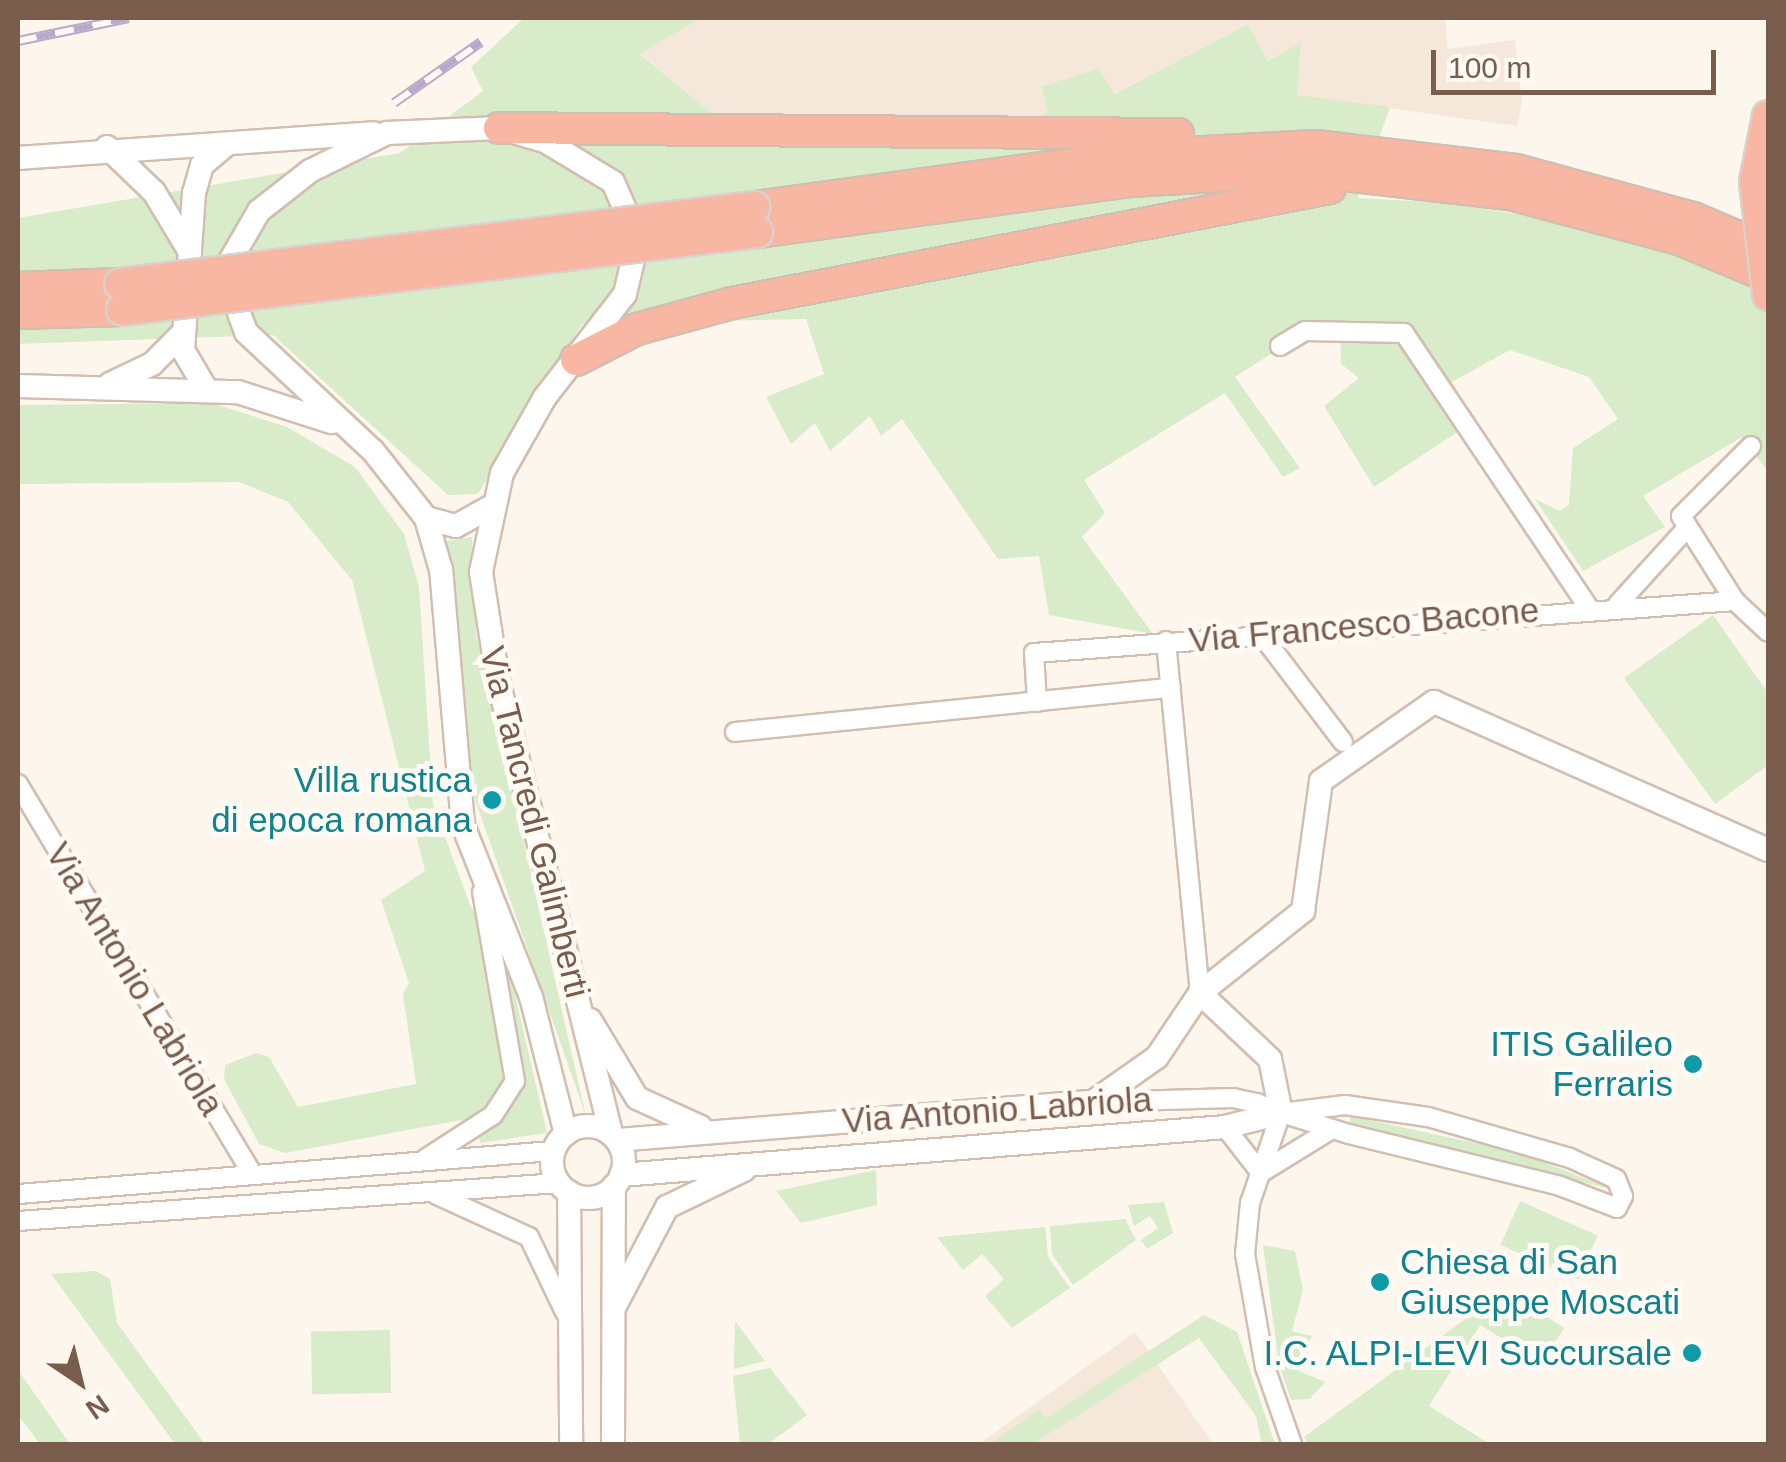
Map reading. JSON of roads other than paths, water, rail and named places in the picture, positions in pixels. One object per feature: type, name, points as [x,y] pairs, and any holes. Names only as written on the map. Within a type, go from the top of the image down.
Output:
[{"type":"highway","points":[[1768,116],[1755,182],[1768,295]]},
{"type":"highway","points":[[499,128],[1302,129],[1607,192],[1768,250]]},
{"type":"highway","points":[[756,220],[1199,149],[1423,154]]},
{"type":"highway","points":[[18,313],[756,220],[1200,173],[1370,174],[1510,194],[1678,239],[1768,276]]},
{"type":"highway","points":[[576,360],[678,315],[1256,198],[1338,188],[1510,194]]},
{"type":"highway","points":[[18,288],[121,297]]},
{"type":"main road","name":"Via Tancredi Galimberti","points":[[559,1142],[531,997],[478,869],[454,781],[447,617],[426,518],[344,428],[246,332],[230,261],[241,232],[287,187],[387,133],[499,128],[583,159],[629,209],[638,240],[625,294],[523,431],[488,508],[485,620],[614,1137]]},
{"type":"main road","points":[[18,158],[107,146],[387,133]]},
{"type":"main road","points":[[206,389],[186,364],[184,333],[194,260],[196,179],[229,143]]},
{"type":"main road","points":[[107,146],[154,192],[194,260]]},
{"type":"main road","points":[[109,384],[152,364],[184,333]]},
{"type":"main road","name":"Via Tancredi Galimberti","points":[[18,386],[109,384],[206,389],[266,397],[344,428]]},
{"type":"main road","points":[[426,518],[456,526],[488,508]]},
{"type":"main road","points":[[1092,1102],[1157,1056],[1200,993],[1308,905],[1321,781],[1434,702],[1768,850]]},
{"type":"main road","points":[[1200,993],[1270,1059],[1281,1113]]},
{"type":"main road","name":"Via Antonio Labriola","points":[[579,999],[636,1098],[712,1130]]},
{"type":"main road","name":"Via Antonio Labriola","points":[[614,1137],[1092,1102]]},
{"type":"main road","name":"Via Antonio Labriola","points":[[618,1180],[768,1160],[1224,1128],[1281,1113]]},
{"type":"main road","points":[[571,1444],[571,1329],[559,1142],[586,1126],[614,1137],[618,1180],[613,1444]]},
{"type":"main road","name":"Via Antonio Labriola","points":[[613,1309],[667,1207],[768,1160]]},
{"type":"main road","points":[[564,1188],[594,1197],[618,1180]]},
{"type":"street","points":[[1280,346],[1304,331],[1404,333],[1588,607]]},
{"type":"street","points":[[1751,446],[1682,514],[1687,528],[1735,601],[1768,632]]},
{"type":"street","points":[[1618,604],[1687,528]]},
{"type":"street","name":"Via Francesco Bacone","points":[[1200,993],[1166,641],[1618,604],[1735,601]]},
{"type":"street","points":[[1260,633],[1342,742]]},
{"type":"street","points":[[1037,702],[1034,653],[1166,641]]},
{"type":"street","points":[[735,732],[1170,688]]},
{"type":"street","name":"Via Antonio Labriola","points":[[18,784],[252,1174]]},
{"type":"street","name":"Via Tancredi Galimberti","points":[[420,1162],[505,1102],[517,1064],[478,869]]},
{"type":"street","name":"Via Antonio Labriola","points":[[1092,1102],[1234,1098],[1281,1113],[1332,1128],[1617,1208],[1624,1196],[1616,1179],[1570,1158],[1428,1117],[1346,1104],[1281,1113]]},
{"type":"street","points":[[1281,1113],[1245,1232],[1248,1280],[1292,1444]]},
{"type":"street","points":[[1224,1128],[1261,1173]]},
{"type":"street","points":[[1261,1173],[1332,1128]]},
{"type":"street","points":[[18,1194],[420,1162],[559,1142]]},
{"type":"street","points":[[18,1221],[420,1190],[564,1188]]},
{"type":"street","points":[[420,1190],[473,1205],[529,1237],[571,1329]]},
{"type":"railway","points":[[18,41],[129,18]]},
{"type":"railway","points":[[394,103],[481,42]]},
{"type":"place","name":"Villa rustica di epoca romana","points":[[492,800]]},
{"type":"place","name":"ITIS Galileo Ferraris","points":[[1693,1064]]},
{"type":"place","name":"Chiesa di San Giuseppe Moscati","points":[[1380,1282]]},
{"type":"place","name":"I.C. ALPI-LEVI Succursale","points":[[1692,1353]]}]
